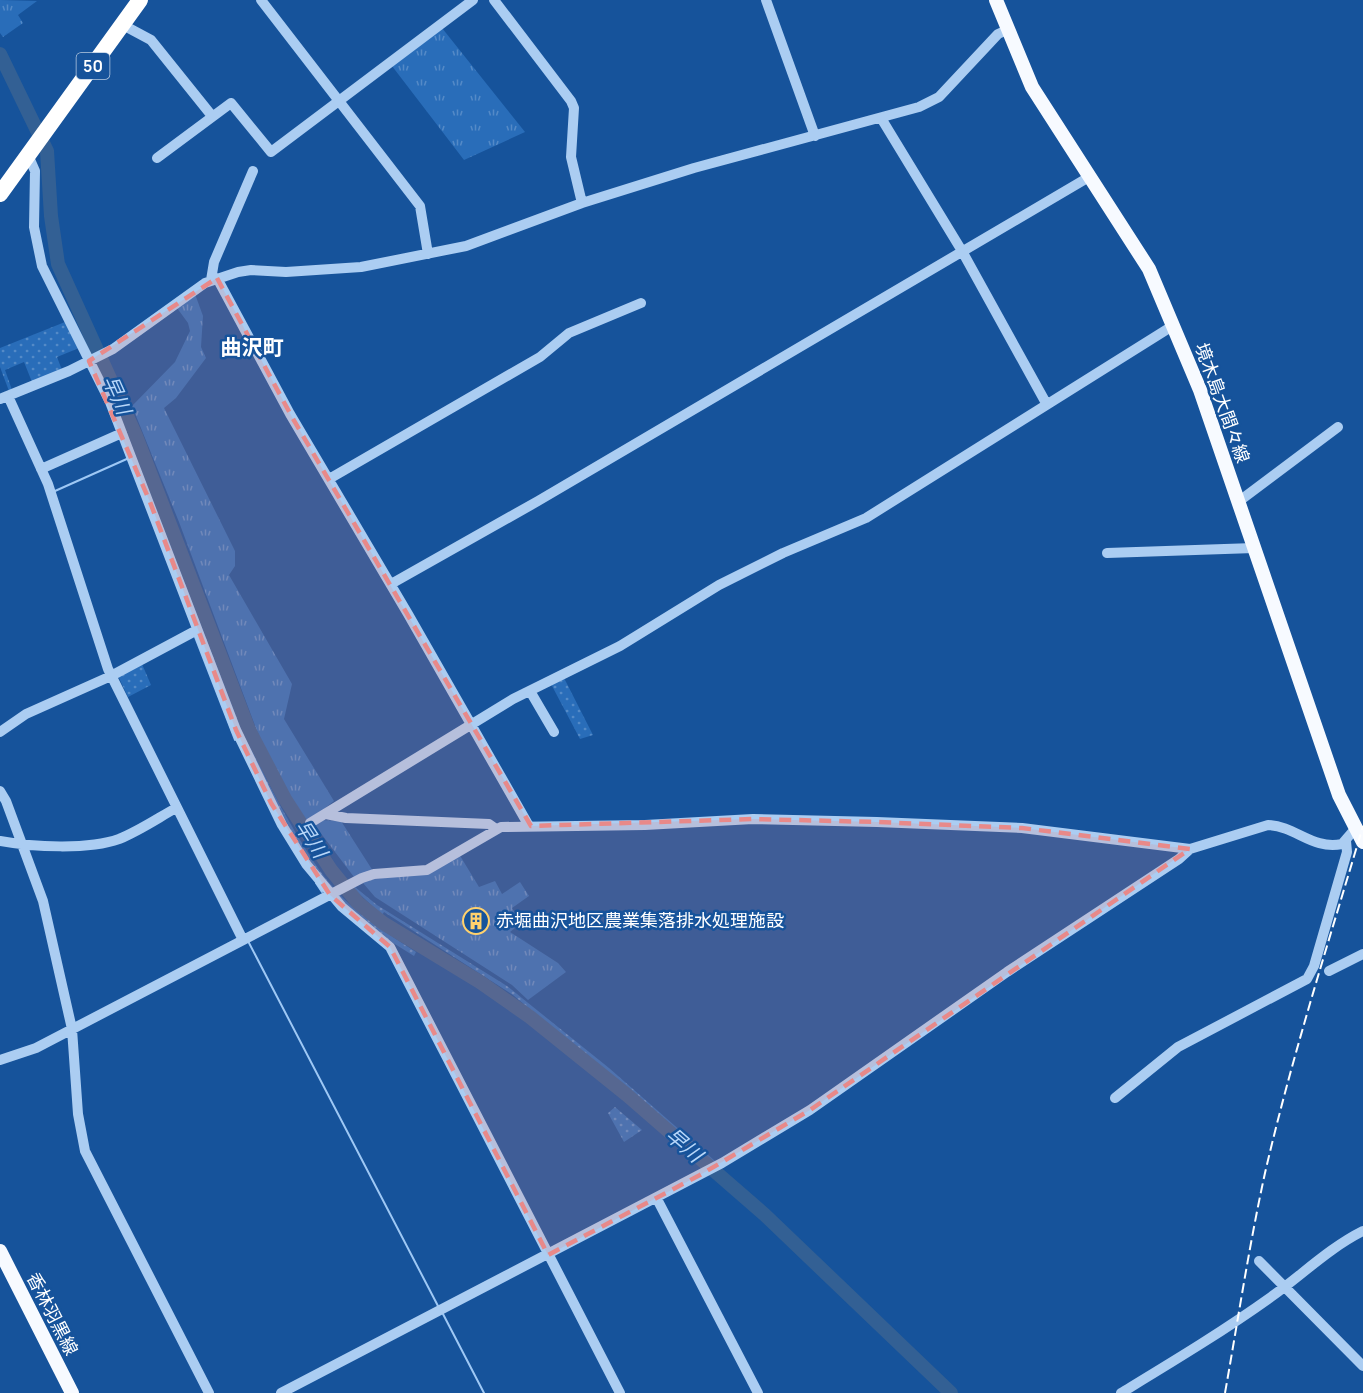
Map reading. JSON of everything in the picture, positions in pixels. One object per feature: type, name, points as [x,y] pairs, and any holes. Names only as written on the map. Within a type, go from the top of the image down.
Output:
[{"type":"highway","name":"50","points":[[0,194],[140,0]]},
{"type":"main road","name":"境木島大間々線","points":[[996,0],[1032,87],[1146,263],[1174,325],[1200,390],[1339,795],[1363,842]]},
{"type":"main road","name":"香林羽黒線","points":[[0,1251],[72,1393]]},
{"type":"street","points":[[261,0],[422,209],[428,254]]},
{"type":"street","points":[[157,158],[231,103],[271,152],[473,0]]},
{"type":"street","points":[[494,0],[571,101],[574,108],[571,157],[582,203]]},
{"type":"street","points":[[766,0],[815,136]]},
{"type":"street","points":[[123,25],[151,40],[212,116]]},
{"type":"street","points":[[243,940],[111,676],[41,469],[4,397],[109,351],[214,279],[251,270],[286,272],[361,267],[466,246],[582,203],[694,168],[881,118],[933,101],[998,34],[1007,30]]},
{"type":"street","points":[[881,118],[962,251],[1046,403]]},
{"type":"street","points":[[30,153],[35,171],[34,227],[38,256],[110,402],[236,730],[294,845],[332,894],[359,922],[390,946],[620,1393]]},
{"type":"street","points":[[253,171],[218,252],[214,279],[529,826]]},
{"type":"street","points":[[391,584],[538,501],[1089,177]]},
{"type":"street","points":[[329,480],[540,357],[569,333],[641,303]]},
{"type":"street","points":[[310,823],[530,691],[621,646],[719,585],[783,553],[866,518],[1046,403],[1174,325]]},
{"type":"street","points":[[1238,502],[1338,427]]},
{"type":"street","points":[[41,469],[122,432]]},
{"type":"street","points":[[1107,553],[1254,548]]},
{"type":"street","points":[[0,732],[26,714],[111,676],[197,630]]},
{"type":"street","points":[[530,691],[554,732]]},
{"type":"street","points":[[0,791],[43,901],[72,1029],[78,1114],[85,1151],[210,1393]]},
{"type":"street","points":[[0,841],[23,845],[90,845],[108,842],[119,839],[176,808]]},
{"type":"street","points":[[326,814],[346,818],[489,824],[496,829]]},
{"type":"street","points":[[0,1060],[28,1051],[72,1029],[353,883],[374,874],[427,870],[496,829],[753,819],[871,822],[1022,828],[1190,849],[1268,825],[1281,826],[1317,844],[1336,845],[1346,841],[1355,829]]},
{"type":"street","points":[[1115,1098],[1178,1047],[1307,979],[1314,966],[1347,852],[1346,841]]},
{"type":"street","points":[[281,1393],[657,1199],[720,1164],[810,1110],[1007,972],[1179,859],[1190,849]]},
{"type":"street","points":[[1329,971],[1362,956]]},
{"type":"street","points":[[657,1199],[758,1393]]},
{"type":"street","points":[[1121,1393],[1214,1337],[1229,1323],[1245,1316],[1338,1245],[1363,1231]]},
{"type":"street","points":[[1259,1261],[1363,1366]]},
{"type":"highlighted area","points":[[217,278],[292,417],[531,826],[753,819],[877,822],[1022,828],[1190,849],[810,1110],[700,1175],[548,1255],[390,947],[330,895],[271,803],[236,730],[150,502],[89,361]]},
{"type":"green space","points":[[0,0],[37,1],[18,15],[23,23],[3,37],[0,33]]},
{"type":"green space","points":[[442,28],[525,132],[464,160],[392,66]]},
{"type":"green space","points":[[195,294],[203,316],[201,347],[206,358],[176,398],[164,408],[235,551],[235,566],[229,575],[292,684],[284,719],[334,801],[307,822],[279,778],[257,731],[179,522],[132,406],[175,362],[190,331],[188,323],[177,308]]},
{"type":"green space","points":[[65,322],[79,348],[57,357],[62,370],[32,382],[24,362],[5,370],[12,390],[9,391],[0,367],[0,348]]},
{"type":"green space","points":[[186,584],[246,735],[274,794],[302,843],[335,890],[369,920],[416,952],[414,956],[366,926],[345,907],[300,850],[237,728],[182,585]]},
{"type":"green space","points":[[142,664],[151,685],[128,697],[118,676]]},
{"type":"green space","points":[[564,678],[593,735],[580,739],[551,684]]},
{"type":"green space","points":[[320,820],[341,821],[373,871],[354,877],[313,823]]},
{"type":"green space","points":[[459,854],[479,887],[495,881],[502,894],[520,882],[529,896],[512,908],[521,923],[510,932],[558,963],[566,972],[528,1000],[512,985],[375,897],[363,883],[367,880],[430,872]]},
{"type":"green space","points":[[355,887],[377,905],[507,986],[609,1068],[715,1161],[713,1163],[513,995],[384,912],[382,915],[353,888]]},
{"type":"green space","points":[[615,1107],[642,1130],[624,1142],[608,1113]]},
{"type":"waterway","name":"早川","points":[[0,54],[47,151],[51,216],[58,264],[136,436],[249,730],[285,799],[331,870],[358,903],[383,923],[480,982],[530,1017],[627,1095],[765,1215],[951,1393]]},
{"type":"waterway","name":"早川","points":[[133,439],[136,436]]},
{"type":"waterway","points":[[55,491],[129,458]]},
{"type":"waterway","points":[[195,637],[235,740]]},
{"type":"waterway","points":[[316,883],[322,892]]},
{"type":"waterway","points":[[248,941],[438,1306]]},
{"type":"waterway","points":[[443,1314],[484,1393]]},
{"type":"railway","points":[[1225,1393],[1265,1173],[1311,999],[1363,826]]},
{"type":"place","name":"赤堀曲沢地区農業集落排水処理施設","points":[[476,921]]},
{"type":"district","name":"曲沢町","points":[[252,348]]}]
